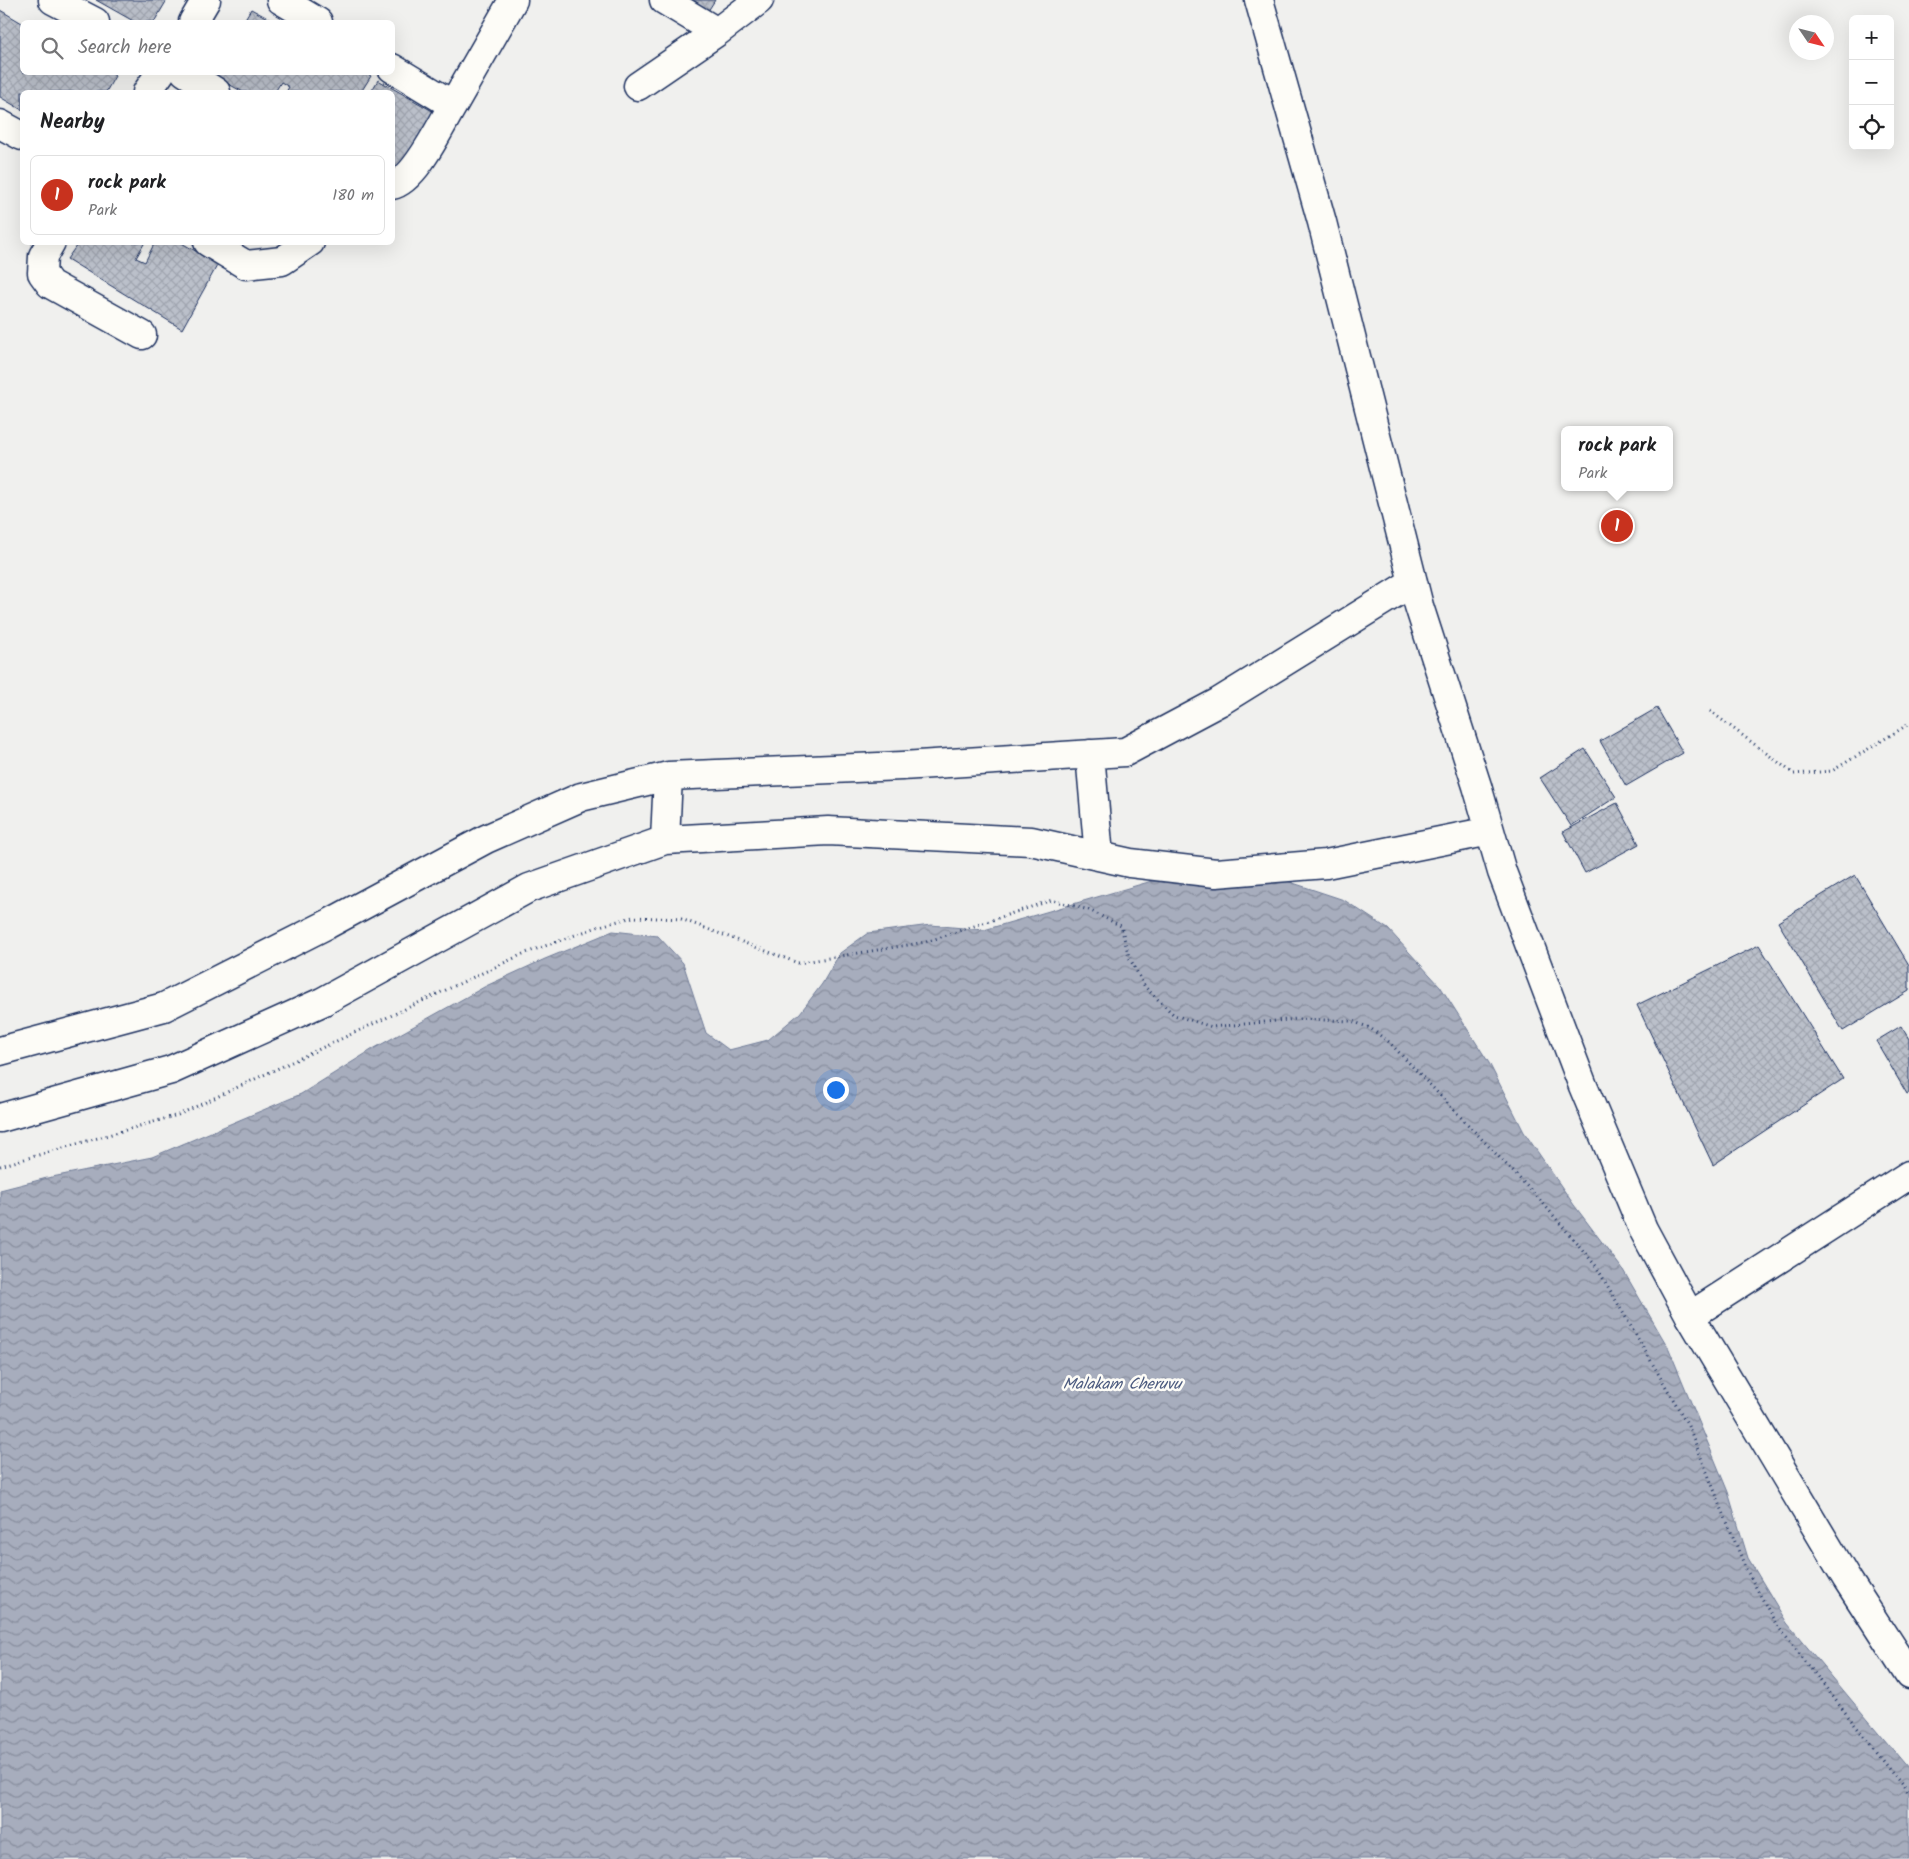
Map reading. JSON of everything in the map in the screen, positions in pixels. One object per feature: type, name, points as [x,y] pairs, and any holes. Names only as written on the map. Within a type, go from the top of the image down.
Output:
[{"type":"street","points":[[53,0],[91,20]]},
{"type":"street","points":[[193,20],[206,0]]},
{"type":"street","points":[[281,0],[315,20]]},
{"type":"street","points":[[664,0],[717,32]]},
{"type":"street","points":[[638,86],[717,32],[759,0]]},
{"type":"street","points":[[1259,0],[1322,222],[1413,582],[1502,872],[1583,1086],[1643,1229],[1690,1316],[1847,1579],[1909,1675]]},
{"type":"street","points":[[395,185],[400,184],[415,168],[453,105],[508,2]]},
{"type":"street","points":[[395,70],[453,105]]},
{"type":"street","points":[[149,90],[159,75]]},
{"type":"street","points":[[190,75],[213,90]]},
{"type":"street","points":[[0,124],[20,135]]},
{"type":"street","points":[[49,245],[43,256],[42,273],[50,284],[142,335]]},
{"type":"street","points":[[213,245],[246,265],[282,261],[306,245]]},
{"type":"street","points":[[0,1051],[164,1007],[328,924],[486,839],[581,797],[668,776],[902,766],[1125,752],[1219,702],[1413,582]]},
{"type":"street","points":[[1090,754],[1099,856]]},
{"type":"street","points":[[665,840],[668,776]]},
{"type":"street","points":[[0,1118],[171,1070],[322,1002],[530,888],[665,840],[828,831],[1031,841],[1130,863],[1216,873],[1326,864],[1490,831]]},
{"type":"street","points":[[1690,1316],[1909,1175]]},
{"type":"path","points":[[1710,711],[1794,774],[1832,771],[1909,724]]},
{"type":"path","points":[[0,1166],[178,1115],[523,954],[600,926],[633,917],[681,920],[798,963],[926,942],[1052,900],[1089,910],[1121,926],[1129,957],[1145,986],[1174,1015],[1212,1027],[1288,1020],[1331,1019],[1352,1021],[1370,1028],[1390,1042],[1542,1202],[1596,1266],[1688,1425],[1746,1568],[1776,1624],[1909,1794]]},
{"type":"water","name":"Malakam Cheruvu","points":[[1269,875],[1344,900],[1388,929],[1440,986],[1489,1063],[1524,1132],[1574,1205],[1623,1270],[1669,1349],[1728,1492],[1748,1558],[1787,1623],[1909,1769],[1909,1859],[0,1859],[0,1190],[47,1178],[152,1157],[301,1094],[373,1049],[486,986],[613,931],[658,936],[683,963],[706,1033],[729,1050],[768,1040],[800,1013],[822,984],[840,953],[868,933],[931,925],[984,930],[1152,881]]},
{"type":"building","points":[[96,0],[167,0],[155,20],[131,20]]},
{"type":"building","points":[[688,0],[715,0],[708,11]]},
{"type":"building","points":[[251,9],[271,20],[244,20]]},
{"type":"building","points":[[0,10],[20,22],[20,75],[115,76],[107,90],[20,90],[20,109],[0,97]]},
{"type":"building","points":[[214,76],[371,76],[362,90],[287,90],[289,87],[281,82],[276,90],[239,90]]},
{"type":"building","points":[[378,80],[436,113],[395,173],[395,90],[372,90]]},
{"type":"building","points":[[77,245],[143,245],[136,258],[145,262],[154,245],[185,245],[218,264],[182,329],[67,259]]},
{"type":"building","points":[[1657,708],[1683,753],[1626,786],[1600,741]]},
{"type":"building","points":[[1585,749],[1616,797],[1571,826],[1540,778]]},
{"type":"building","points":[[1617,803],[1639,844],[1585,873],[1563,832]]},
{"type":"building","points":[[1855,875],[1909,965],[1909,991],[1843,1031],[1778,922]]},
{"type":"building","points":[[1759,945],[1843,1079],[1713,1165],[1637,1005]]},
{"type":"building","points":[[1901,1026],[1909,1039],[1909,1093],[1907,1094],[1876,1041]]},
{"type":"place","name":"rock park","points":[[1617,526]]}]
